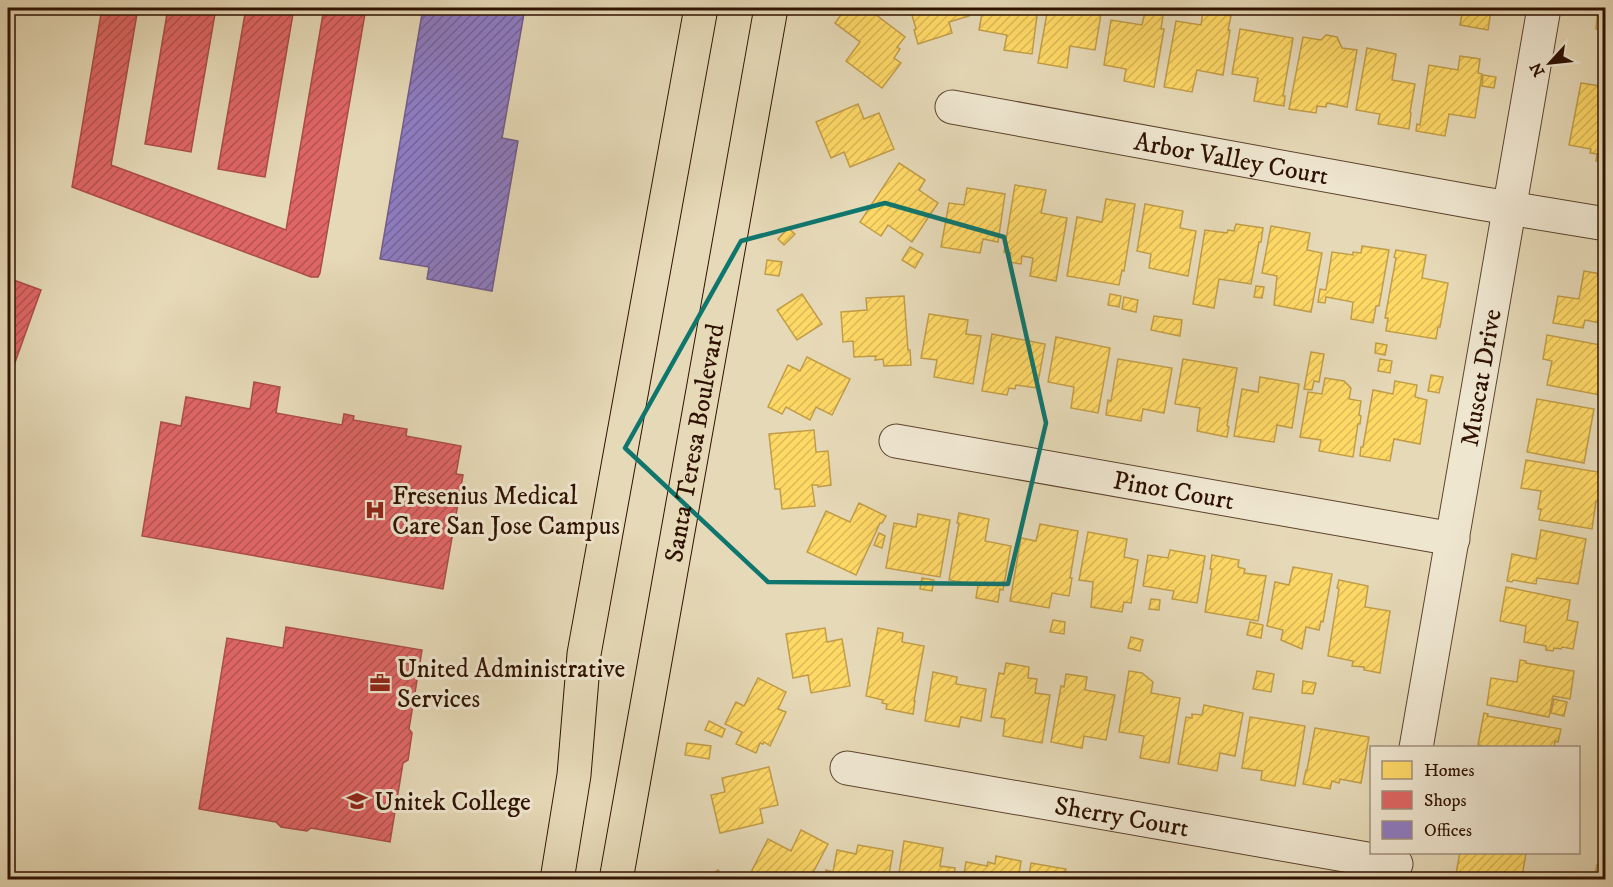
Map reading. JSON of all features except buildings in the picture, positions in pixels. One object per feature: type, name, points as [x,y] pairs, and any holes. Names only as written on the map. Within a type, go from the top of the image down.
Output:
[{"type":"main road","points":[[557,879],[574,775],[584,654],[701,8]]},
{"type":"main road","name":"Santa Teresa Boulevard","points":[[616,879],[771,8]]},
{"type":"street","name":"Muscat Drive","points":[[1416,746],[1544,8]]},
{"type":"street","name":"Arbor Valley Court","points":[[952,107],[1605,224]]},
{"type":"street","name":"Pinot Court","points":[[896,441],[1453,539]]},
{"type":"street","name":"Sherry Court","points":[[847,768],[1396,865]]},
{"type":"highlighted area","points":[[885,203],[1004,237],[1046,423],[1008,584],[768,582],[625,448],[741,241]]},
{"type":"place","name":"Fresenius Medical Care San Jose Campus","points":[[375,510]]},
{"type":"place","name":"United Administrative Services","points":[[380,683]]},
{"type":"place","name":"Unitek College","points":[[357,801]]}]
